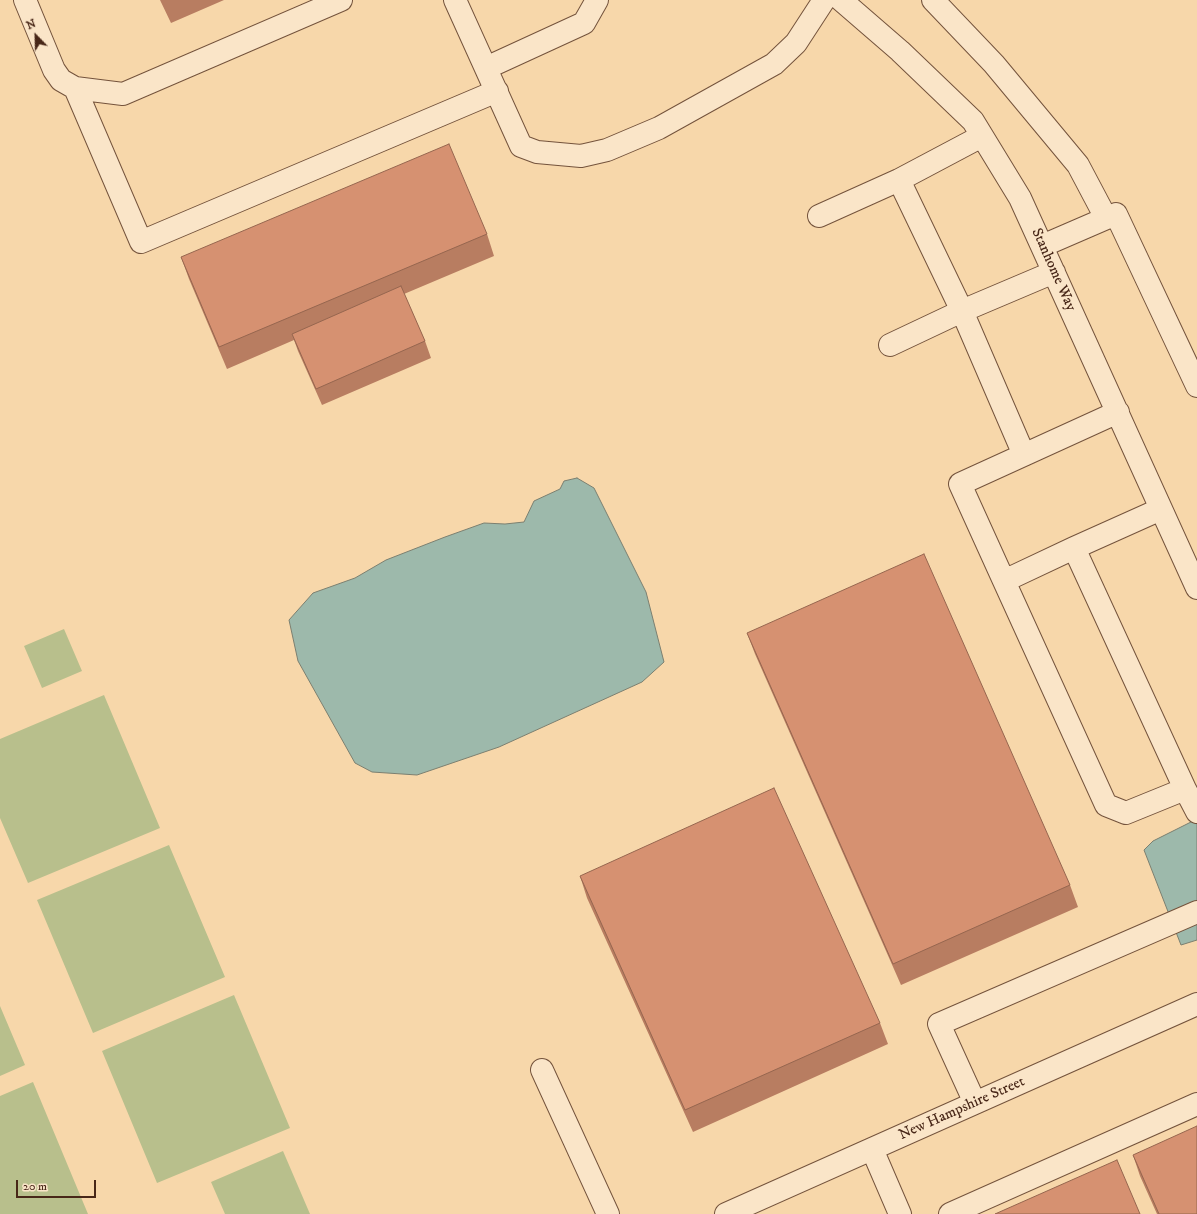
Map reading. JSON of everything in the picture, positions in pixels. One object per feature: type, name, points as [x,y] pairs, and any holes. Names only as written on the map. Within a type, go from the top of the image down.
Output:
[{"type":"street","points":[[25,0],[54,70],[61,80],[74,88],[123,94],[341,0]]},
{"type":"street","points":[[455,0],[522,146],[536,152],[582,156],[607,150],[659,128],[774,64],[796,43],[824,0]]},
{"type":"street","points":[[486,68],[584,23],[597,0]]},
{"type":"street","name":"Stanhome Way","points":[[841,0],[900,52],[973,121],[1020,198],[1197,588]]},
{"type":"street","points":[[932,0],[994,64],[1078,165],[1106,218]]},
{"type":"street","points":[[74,88],[141,242],[497,91]]},
{"type":"street","points":[[819,216],[899,180],[982,136]]},
{"type":"street","points":[[899,180],[962,311],[1024,455]]},
{"type":"street","points":[[1042,246],[1116,214],[1197,386]]},
{"type":"street","points":[[890,345],[962,311],[1054,272]]},
{"type":"street","points":[[1118,412],[960,484],[1106,805],[1126,813],[1185,789]]},
{"type":"street","points":[[1004,581],[1161,509]]},
{"type":"street","points":[[1074,548],[1197,812]]},
{"type":"street","points":[[975,1103],[939,1024],[1197,912]]},
{"type":"street","name":"New Hampshire Street","points":[[726,1214],[1197,1004]]},
{"type":"street","points":[[542,1070],[608,1214]]},
{"type":"street","points":[[950,1214],[1197,1104]]},
{"type":"street","points":[[872,1149],[900,1214]]},
{"type":"green space","points":[[64,629],[82,671],[42,688],[24,646]]},
{"type":"green space","points":[[104,695],[160,828],[28,883],[0,818],[0,739]]},
{"type":"green space","points":[[169,845],[225,977],[93,1033],[37,900]]},
{"type":"green space","points":[[234,995],[290,1128],[157,1183],[102,1051]]},
{"type":"green space","points":[[0,1006],[25,1065],[0,1076]]},
{"type":"green space","points":[[33,1082],[88,1214],[0,1214],[0,1096]]},
{"type":"green space","points":[[283,1151],[310,1214],[225,1214],[211,1182]]},
{"type":"shaded area","points":[[577,478],[594,488],[646,592],[664,662],[642,682],[499,747],[417,775],[372,772],[355,763],[298,661],[289,620],[313,593],[355,578],[386,560],[484,523],[505,524],[524,522],[534,501],[560,489],[564,481]]},
{"type":"shaded area","points":[[1197,819],[1197,940],[1181,945],[1144,850],[1153,841]]},
{"type":"building","points":[[449,144],[487,234],[219,347],[181,257]]},
{"type":"building","points":[[401,286],[425,341],[316,389],[292,334]]},
{"type":"building","points":[[924,554],[1070,885],[893,964],[747,633]]},
{"type":"building","points":[[774,788],[880,1023],[685,1110],[580,876]]},
{"type":"building","points":[[1197,1126],[1197,1214],[1159,1214],[1133,1155]]},
{"type":"building","points":[[1117,1160],[1140,1214],[995,1214]]}]
